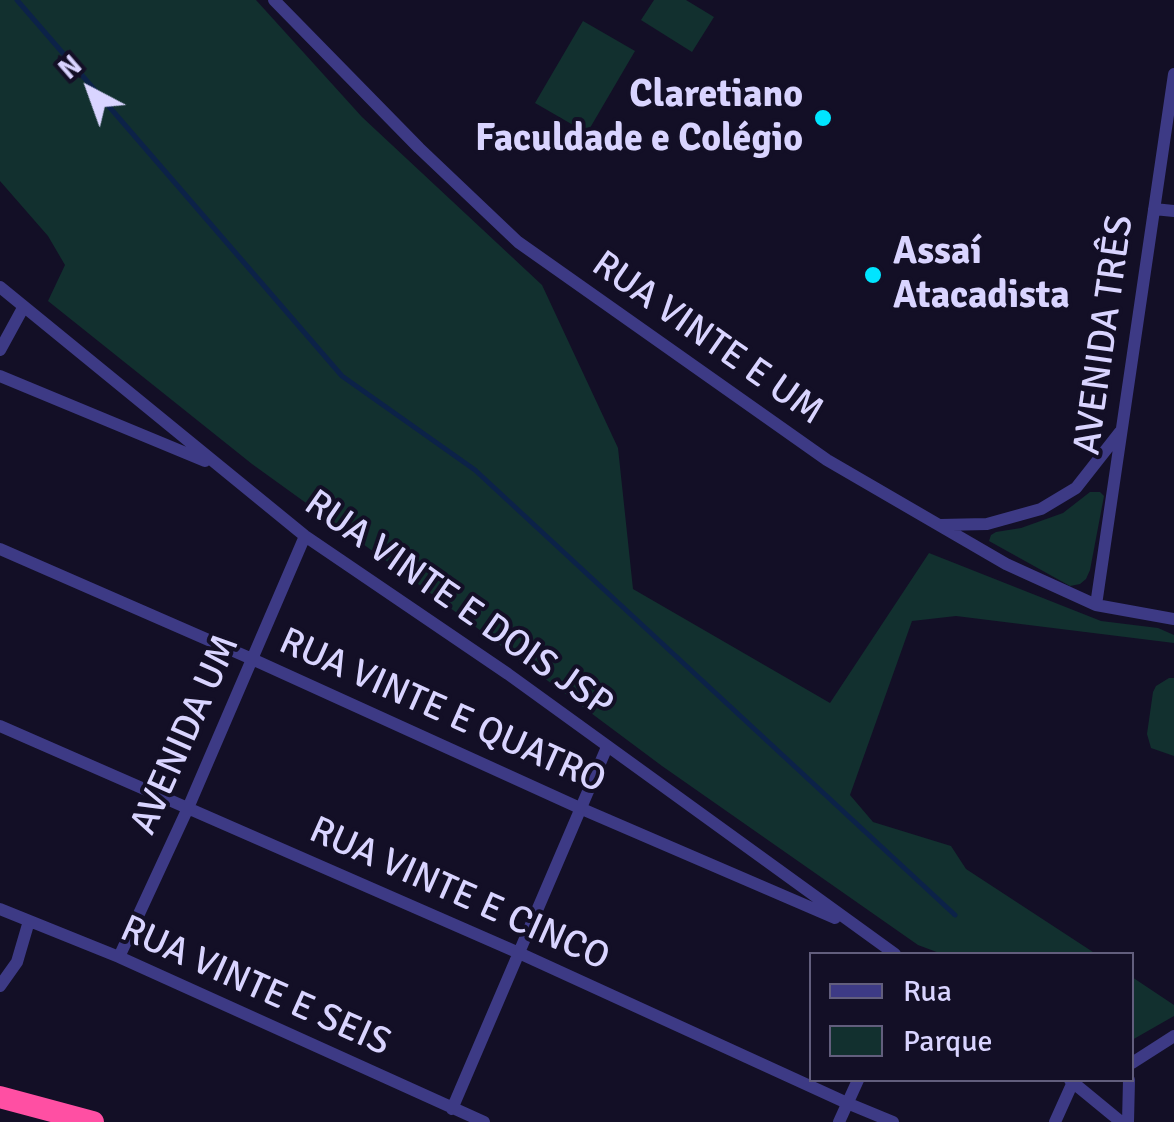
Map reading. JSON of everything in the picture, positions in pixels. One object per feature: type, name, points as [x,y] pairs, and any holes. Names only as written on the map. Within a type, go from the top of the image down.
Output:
[{"type":"highway","points":[[0,1096],[94,1122]]},
{"type":"street","name":"RUA VINTE E UM","points":[[274,0],[518,242],[827,460],[1006,564],[1096,605],[1174,619]]},
{"type":"street","name":"AVENIDA TRÊS","points":[[1096,605],[1174,74]]},
{"type":"street","points":[[1154,209],[1174,211]]},
{"type":"street","name":"RUA VINTE E DOIS JSP","points":[[0,287],[305,536],[508,674],[892,952]]},
{"type":"street","points":[[0,350],[24,308]]},
{"type":"street","points":[[0,376],[221,468]]},
{"type":"street","points":[[938,526],[987,524],[1040,509],[1076,488],[1122,430]]},
{"type":"street","name":"AVENIDA UM","points":[[119,957],[305,536]]},
{"type":"street","name":"RUA VINTE E QUATRO","points":[[0,549],[860,929]]},
{"type":"street","name":"RUA VINTE E CINCO","points":[[0,726],[893,1122]]},
{"type":"street","points":[[452,1108],[607,747]]},
{"type":"street","name":"RUA VINTE E SEIS","points":[[0,908],[119,957],[484,1122]]},
{"type":"street","points":[[0,986],[17,962],[29,922]]},
{"type":"street","points":[[1134,1062],[1174,1036]]},
{"type":"street","points":[[839,1122],[857,1082]]},
{"type":"street","points":[[1055,1122],[1074,1082]]},
{"type":"street","points":[[1077,1082],[1125,1122]]},
{"type":"street","points":[[1125,1122],[1129,1082]]},
{"type":"green space","points":[[0,0],[256,0],[362,117],[542,285],[618,448],[633,589],[830,703],[929,553],[1101,621],[1158,628],[1174,635],[1174,643],[956,616],[912,621],[850,795],[873,822],[951,846],[966,869],[1093,952],[937,952],[918,945],[662,766],[252,464],[48,301],[65,265],[48,236],[0,181]]},
{"type":"green space","points":[[654,0],[686,0],[714,17],[692,52],[641,20]]},
{"type":"green space","points":[[583,21],[635,51],[587,133],[535,103]]},
{"type":"green space","points":[[1090,492],[1104,496],[1090,570],[1080,584],[1070,586],[989,541],[996,532],[1063,513]]},
{"type":"green space","points":[[1174,678],[1174,756],[1151,748],[1147,734],[1153,692]]},
{"type":"green space","points":[[1134,978],[1174,1005],[1174,1016],[1134,1039]]},
{"type":"waterway","points":[[17,0],[342,376],[475,470],[955,915]]},
{"type":"place","name":"Claretiano Faculdade e Colégio","points":[[823,118]]},
{"type":"place","name":"Assaí Atacadista","points":[[873,275]]}]
